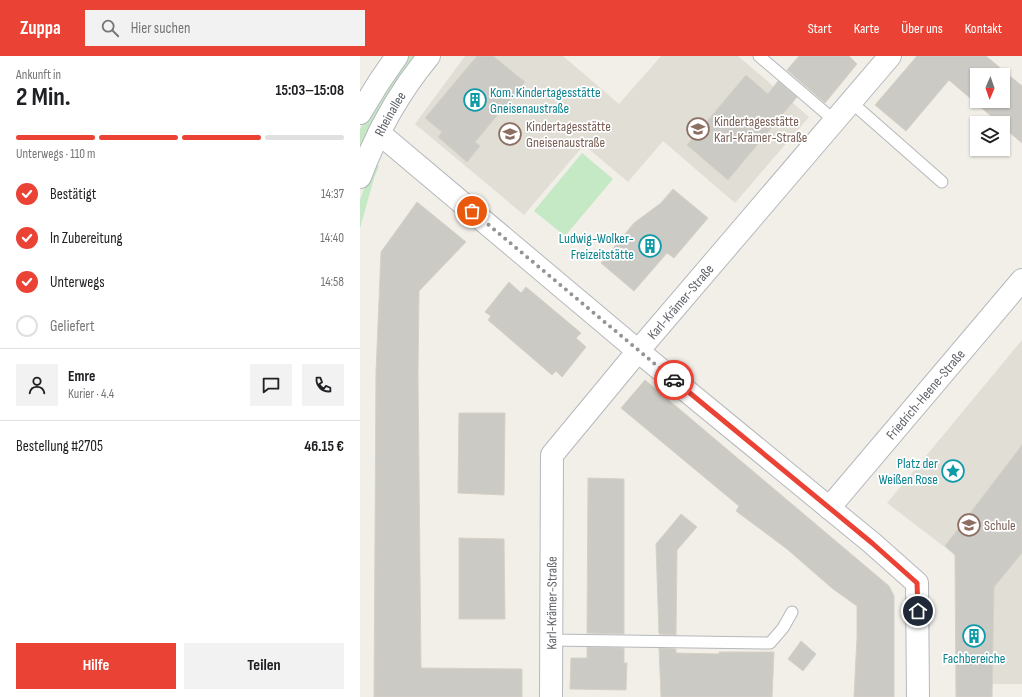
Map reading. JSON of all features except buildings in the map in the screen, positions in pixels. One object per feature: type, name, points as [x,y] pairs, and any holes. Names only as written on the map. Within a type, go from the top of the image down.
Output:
[{"type":"street","name":"Rheinallee","points":[[360,113],[397,56]]},
{"type":"street","name":"Rheinallee","points":[[360,177],[379,133],[391,111],[417,70],[429,56]]},
{"type":"street","name":"Karl-Krämer-Straße","points":[[551,697],[552,455],[638,351],[890,56]]},
{"type":"street","points":[[379,133],[638,351],[872,543],[917,583],[918,697]]},
{"type":"street","name":"Friedrich-Heene-Straße","points":[[829,508],[1022,280]]},
{"type":"lane","points":[[758,56],[835,121]]},
{"type":"lane","points":[[851,102],[942,182]]},
{"type":"lane","points":[[552,640],[770,643],[783,628],[792,612]]},
{"type":"shaded area","points":[[465,56],[563,56],[619,104],[661,56],[738,56],[809,117],[735,203],[663,141],[628,182],[584,145],[524,215],[415,124]]},
{"type":"shaded area","name":"Schule","points":[[1022,340],[1022,684],[992,684],[992,697],[956,697],[955,555],[887,503]]},
{"type":"green space","points":[[407,56],[420,56],[360,154],[360,129],[397,69]]},
{"type":"green space","points":[[582,153],[613,179],[565,236],[534,211]]},
{"type":"green space","points":[[373,163],[379,166],[374,178],[360,228],[360,200]]},
{"type":"way so far","points":[[472,211],[674,380]]},
{"type":"place","name":"Kom. Kindertagesstätte Gneisenaustraße","points":[[475,100]]},
{"type":"place","name":"Kindertagesstätte Karl-Krämer-Straße","points":[[698,129]]},
{"type":"place","name":"Kindertagesstätte Gneisenaustraße","points":[[510,134]]},
{"type":"place","name":"Ludwig-Wolker- Freizeitstätte","points":[[650,246]]},
{"type":"place","name":"Platz der Weißen Rose","points":[[953,471]]},
{"type":"place","name":"Schule","points":[[969,525]]},
{"type":"place","name":"Fachbereiche","points":[[974,636]]},
{"type":"route","points":[[674,380],[872,543],[917,583],[918,611]]}]
